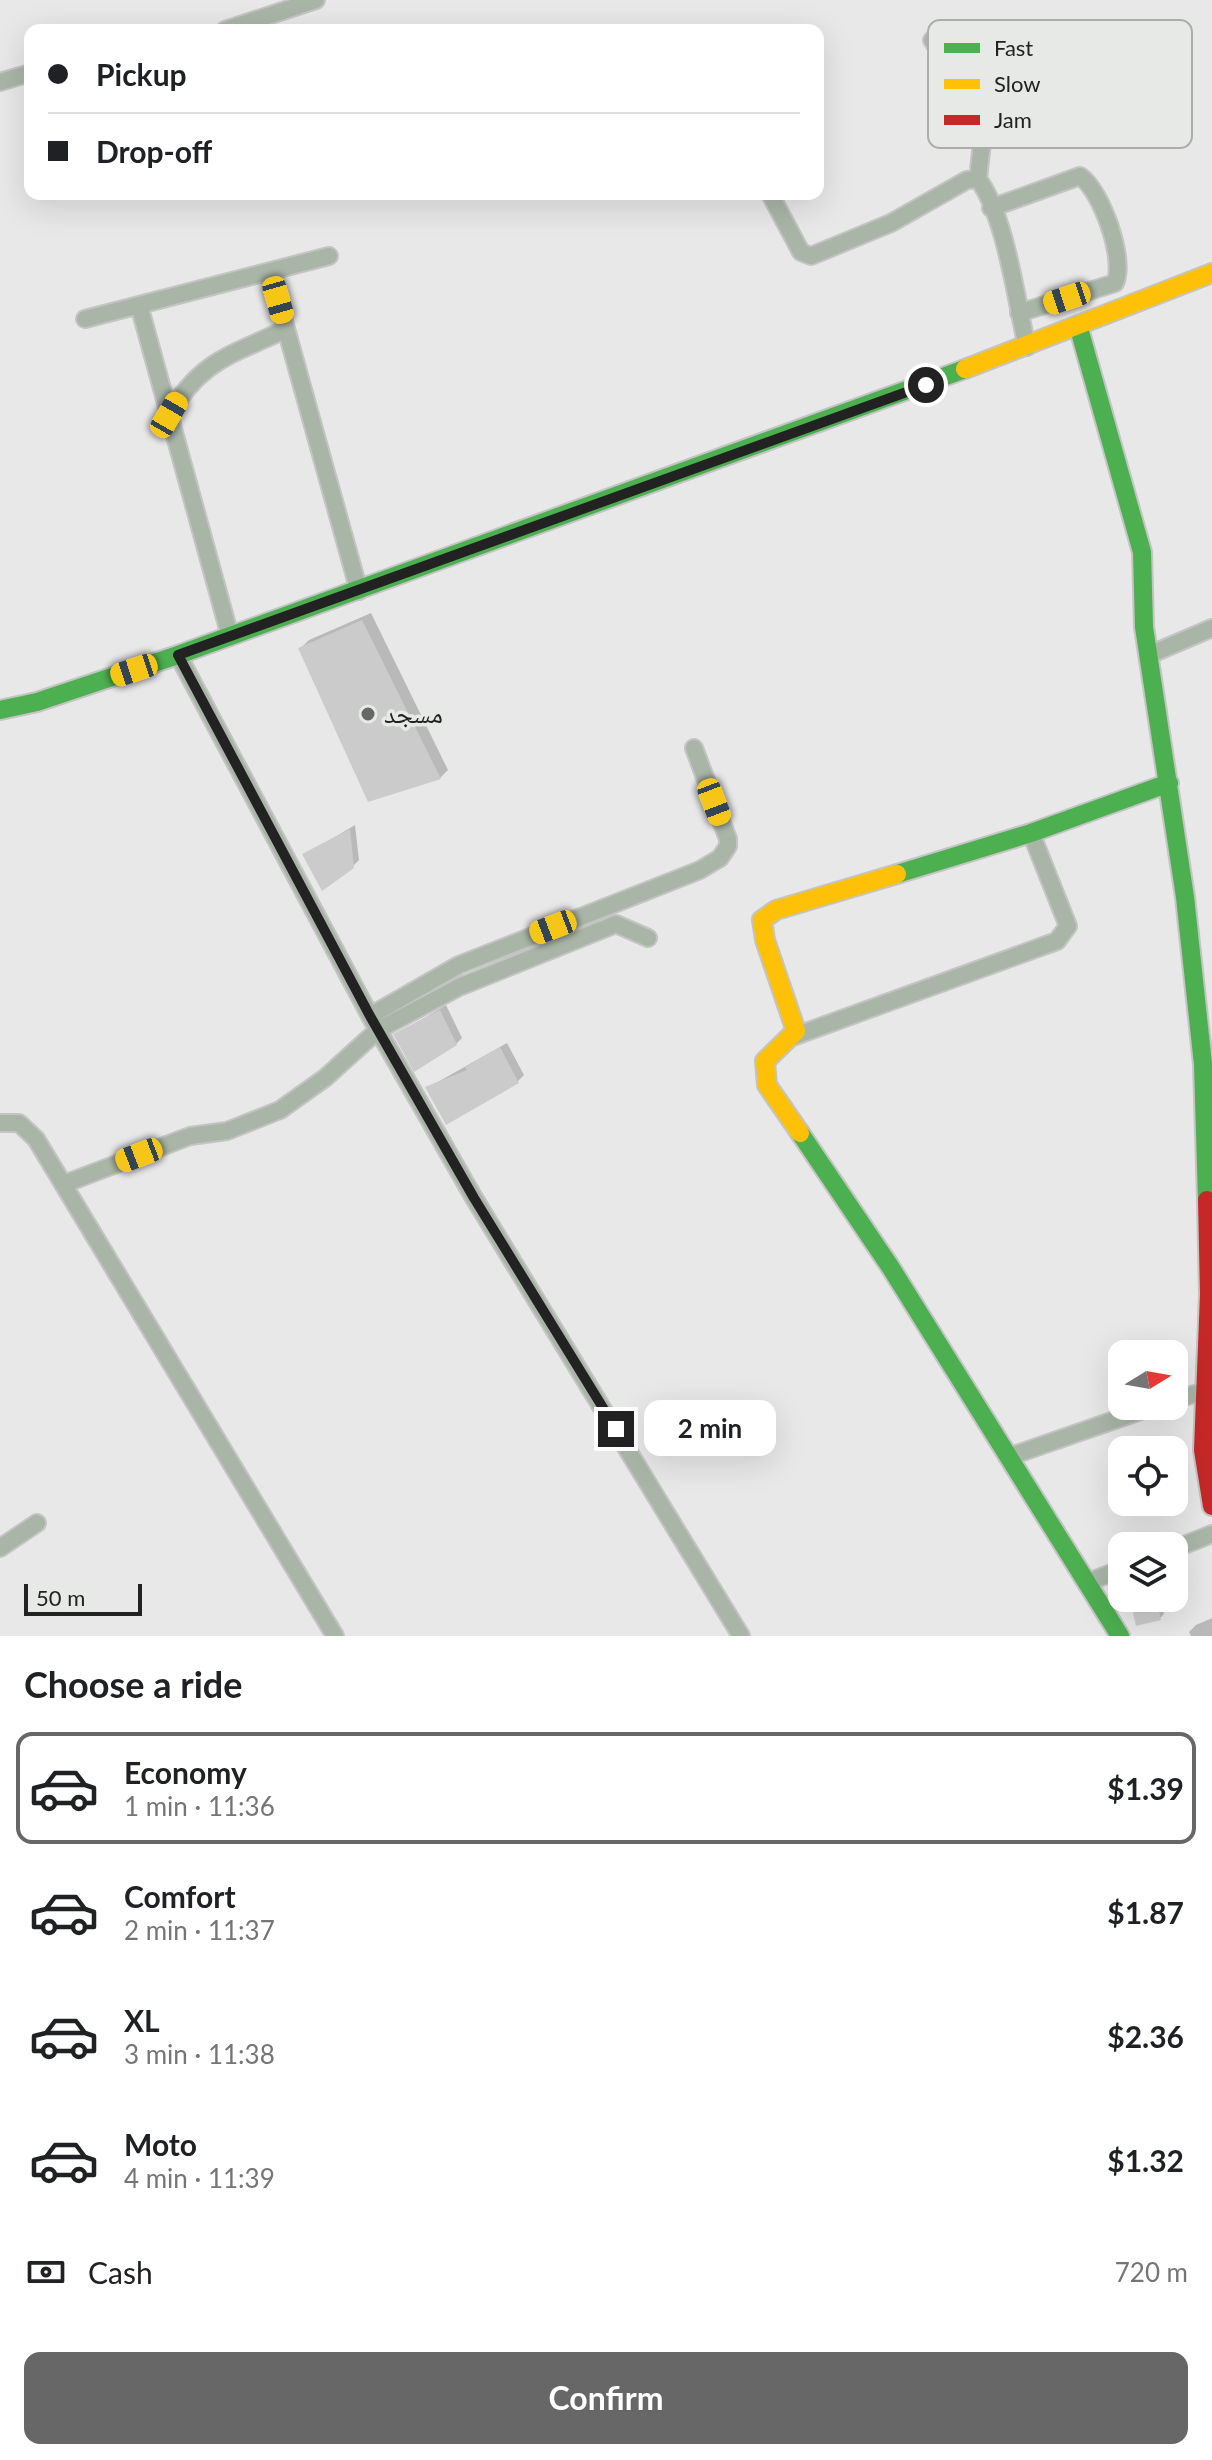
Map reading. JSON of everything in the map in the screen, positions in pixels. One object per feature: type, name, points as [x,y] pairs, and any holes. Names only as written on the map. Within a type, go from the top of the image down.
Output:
[{"type":"street","points":[[243,24],[316,0]]},
{"type":"street","points":[[0,82],[24,75]]},
{"type":"street","points":[[981,148],[978,179],[991,208],[1027,347]]},
{"type":"street","points":[[991,208],[1080,176],[1091,183],[1119,255],[1120,271],[1115,283],[1019,313]]},
{"type":"street","points":[[773,200],[801,252],[811,256],[891,223],[967,180],[978,179]]},
{"type":"street","points":[[85,319],[329,256]]},
{"type":"street","points":[[270,271],[359,591]]},
{"type":"street","points":[[0,710],[37,702],[359,591],[1027,347],[1212,273]]},
{"type":"street","points":[[139,305],[230,636]]},
{"type":"street","points":[[1078,325],[1142,552],[1144,627],[1169,783],[1207,1063],[1208,1449],[1212,1506]]},
{"type":"street","points":[[169,415],[179,398],[208,366],[229,353],[286,329]]},
{"type":"street","points":[[1149,655],[1212,628]]},
{"type":"street","points":[[178,655],[374,1023],[474,1198],[741,1636]]},
{"type":"street","points":[[64,1184],[190,1136],[227,1131],[280,1110],[325,1078],[374,1023],[459,965],[679,880],[720,858],[728,846],[728,839],[694,748]]},
{"type":"street","points":[[795,1036],[762,930],[766,914],[1031,833],[1169,783]]},
{"type":"street","points":[[1031,833],[1068,926],[1057,941],[795,1036],[765,1061],[767,1085],[1011,1456],[1120,1636]]},
{"type":"street","points":[[374,1023],[605,926],[625,926],[648,938]]},
{"type":"street","points":[[0,1123],[19,1123],[29,1129],[335,1636]]},
{"type":"street","points":[[1188,1396],[1208,1390]]},
{"type":"street","points":[[1011,1456],[1115,1420]]},
{"type":"street","points":[[0,1548],[37,1523]]},
{"type":"street","points":[[1188,1543],[1212,1534]]},
{"type":"street","points":[[1088,1582],[1108,1574]]},
{"type":"building","name":"مسجد","points":[[362,620],[441,779],[368,802],[298,648]]},
{"type":"building","points":[[350,829],[354,868],[322,891],[302,854]]},
{"type":"building","points":[[440,1010],[457,1045],[414,1072],[393,1034]]},
{"type":"building","points":[[500,1047],[519,1083],[446,1125],[425,1087],[467,1070],[465,1067]]},
{"type":"building","points":[[1133,1612],[1159,1612],[1161,1620],[1136,1626]]},
{"type":"traffic: fast","points":[[1078,325],[1142,552],[1144,627],[1185,897],[1203,1064],[1207,1200]]},
{"type":"traffic: fast","points":[[0,710],[37,702],[178,655],[965,369]]},
{"type":"traffic: fast","points":[[897,874],[1031,833],[1169,783]]},
{"type":"traffic: fast","points":[[800,1133],[891,1268],[1120,1636]]},
{"type":"traffic: slow","points":[[965,369],[1212,273]]},
{"type":"traffic: slow","points":[[800,1133],[767,1085],[765,1061],[796,1031],[765,940],[762,920],[776,910],[897,874]]},
{"type":"traffic: jam","points":[[1207,1200],[1209,1294],[1203,1450],[1212,1506]]},
{"type":"place","name":"مسجد","points":[[368,714]]},
{"type":"route","points":[[616,1429],[474,1198],[370,1016],[178,655],[709,460],[926,385]]}]
